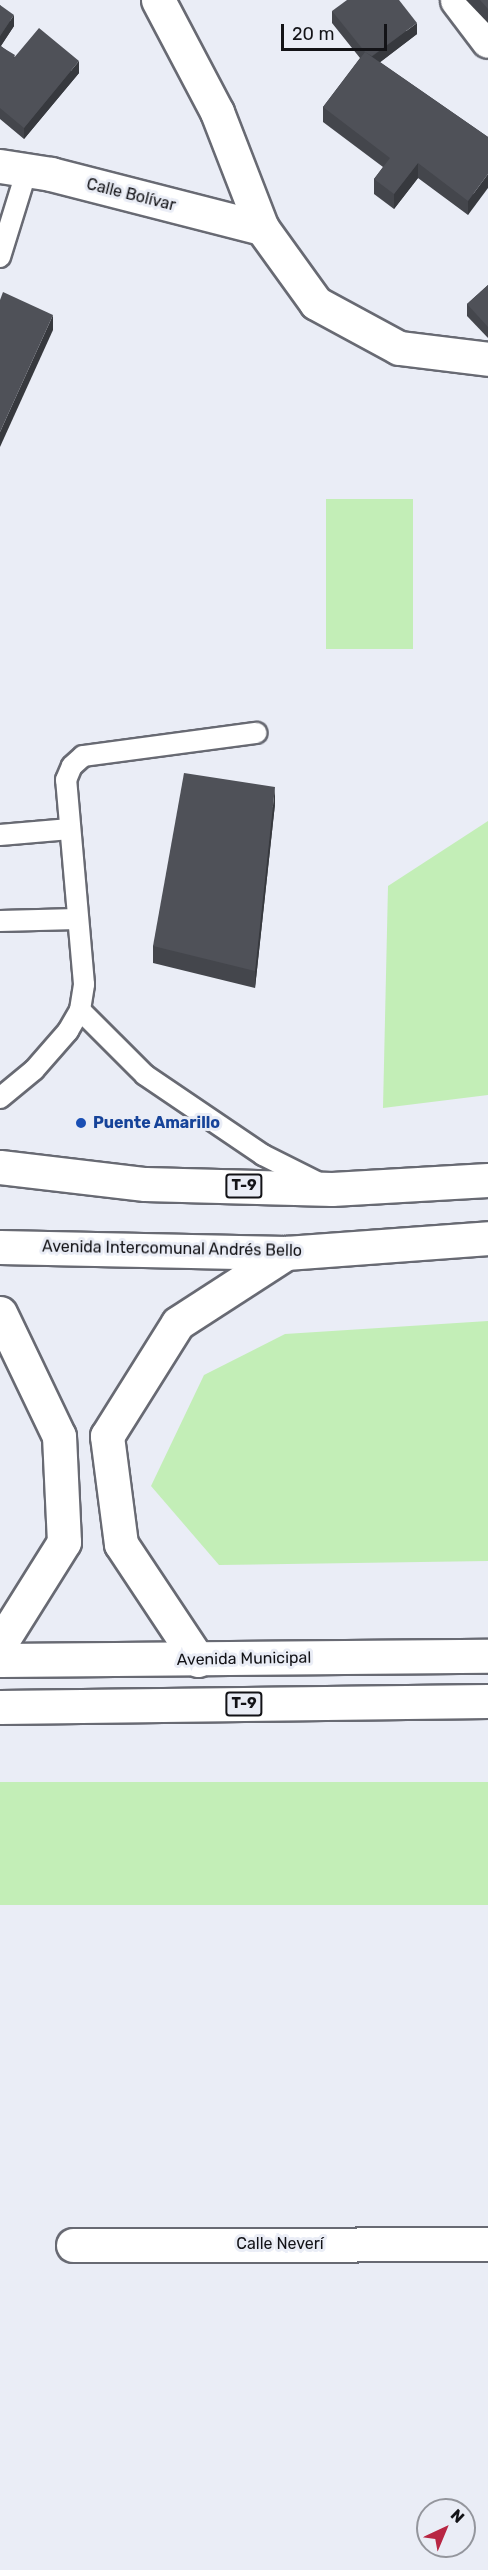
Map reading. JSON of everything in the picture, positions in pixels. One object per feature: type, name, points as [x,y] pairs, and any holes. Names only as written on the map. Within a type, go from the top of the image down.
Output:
[{"type":"main road","points":[[159,0],[217,112],[262,228],[316,303],[399,348],[488,359]]},
{"type":"main road","points":[[457,0],[488,41]]},
{"type":"main road","name":"Calle Bolívar","points":[[14,168],[262,228]]},
{"type":"main road","name":"T-9","points":[[0,1167],[145,1184],[332,1189],[488,1180]]},
{"type":"main road","name":"Avenida Intercomunal Andrés Bello","points":[[0,1247],[286,1253],[488,1238]]},
{"type":"main road","points":[[198,1660],[121,1544],[108,1436],[178,1323],[286,1253]]},
{"type":"main road","points":[[0,1313],[59,1436],[64,1542],[0,1644]]},
{"type":"main road","name":"Avenida Municipal","points":[[0,1660],[488,1656]]},
{"type":"main road","name":"T-9","points":[[0,1707],[488,1701]]},
{"type":"main road","name":"Calle Neverí","points":[[72,2245],[488,2244]]},
{"type":"lane","points":[[0,257],[14,168]]},
{"type":"lane","points":[[0,1098],[34,1070],[68,1031],[80,1010],[84,984],[66,780],[72,766],[83,756],[256,733]]},
{"type":"lane","points":[[0,835],[70,829]]},
{"type":"lane","points":[[0,921],[77,919]]},
{"type":"lane","points":[[80,1010],[145,1075],[263,1155],[332,1189]]},
{"type":"green space","points":[[326,499],[413,499],[413,649],[326,649]]},
{"type":"green space","points":[[488,821],[488,1095],[383,1108],[388,886]]},
{"type":"green space","points":[[488,1321],[488,1561],[219,1565],[151,1486],[204,1375],[285,1334]]},
{"type":"green space","points":[[0,1782],[488,1782],[488,1905],[0,1905]]},
{"type":"building","points":[[347,0],[399,0],[417,23],[372,56],[365,52],[332,11]]},
{"type":"building","points":[[480,0],[488,0],[488,9]]},
{"type":"building","points":[[0,5],[14,15],[0,36]]},
{"type":"building","points":[[39,28],[79,61],[24,128],[0,108],[0,46],[15,55],[13,59]]},
{"type":"building","points":[[365,52],[488,137],[488,174],[468,201],[418,163],[394,194],[374,179],[390,158],[323,107]]},
{"type":"building","points":[[488,285],[488,327],[467,304]]},
{"type":"building","points":[[3,292],[53,315],[0,432],[0,300]]},
{"type":"building","points":[[184,773],[275,787],[255,971],[153,946]]},
{"type":"place","name":"Puente Amarillo","points":[[81,1123]]}]
